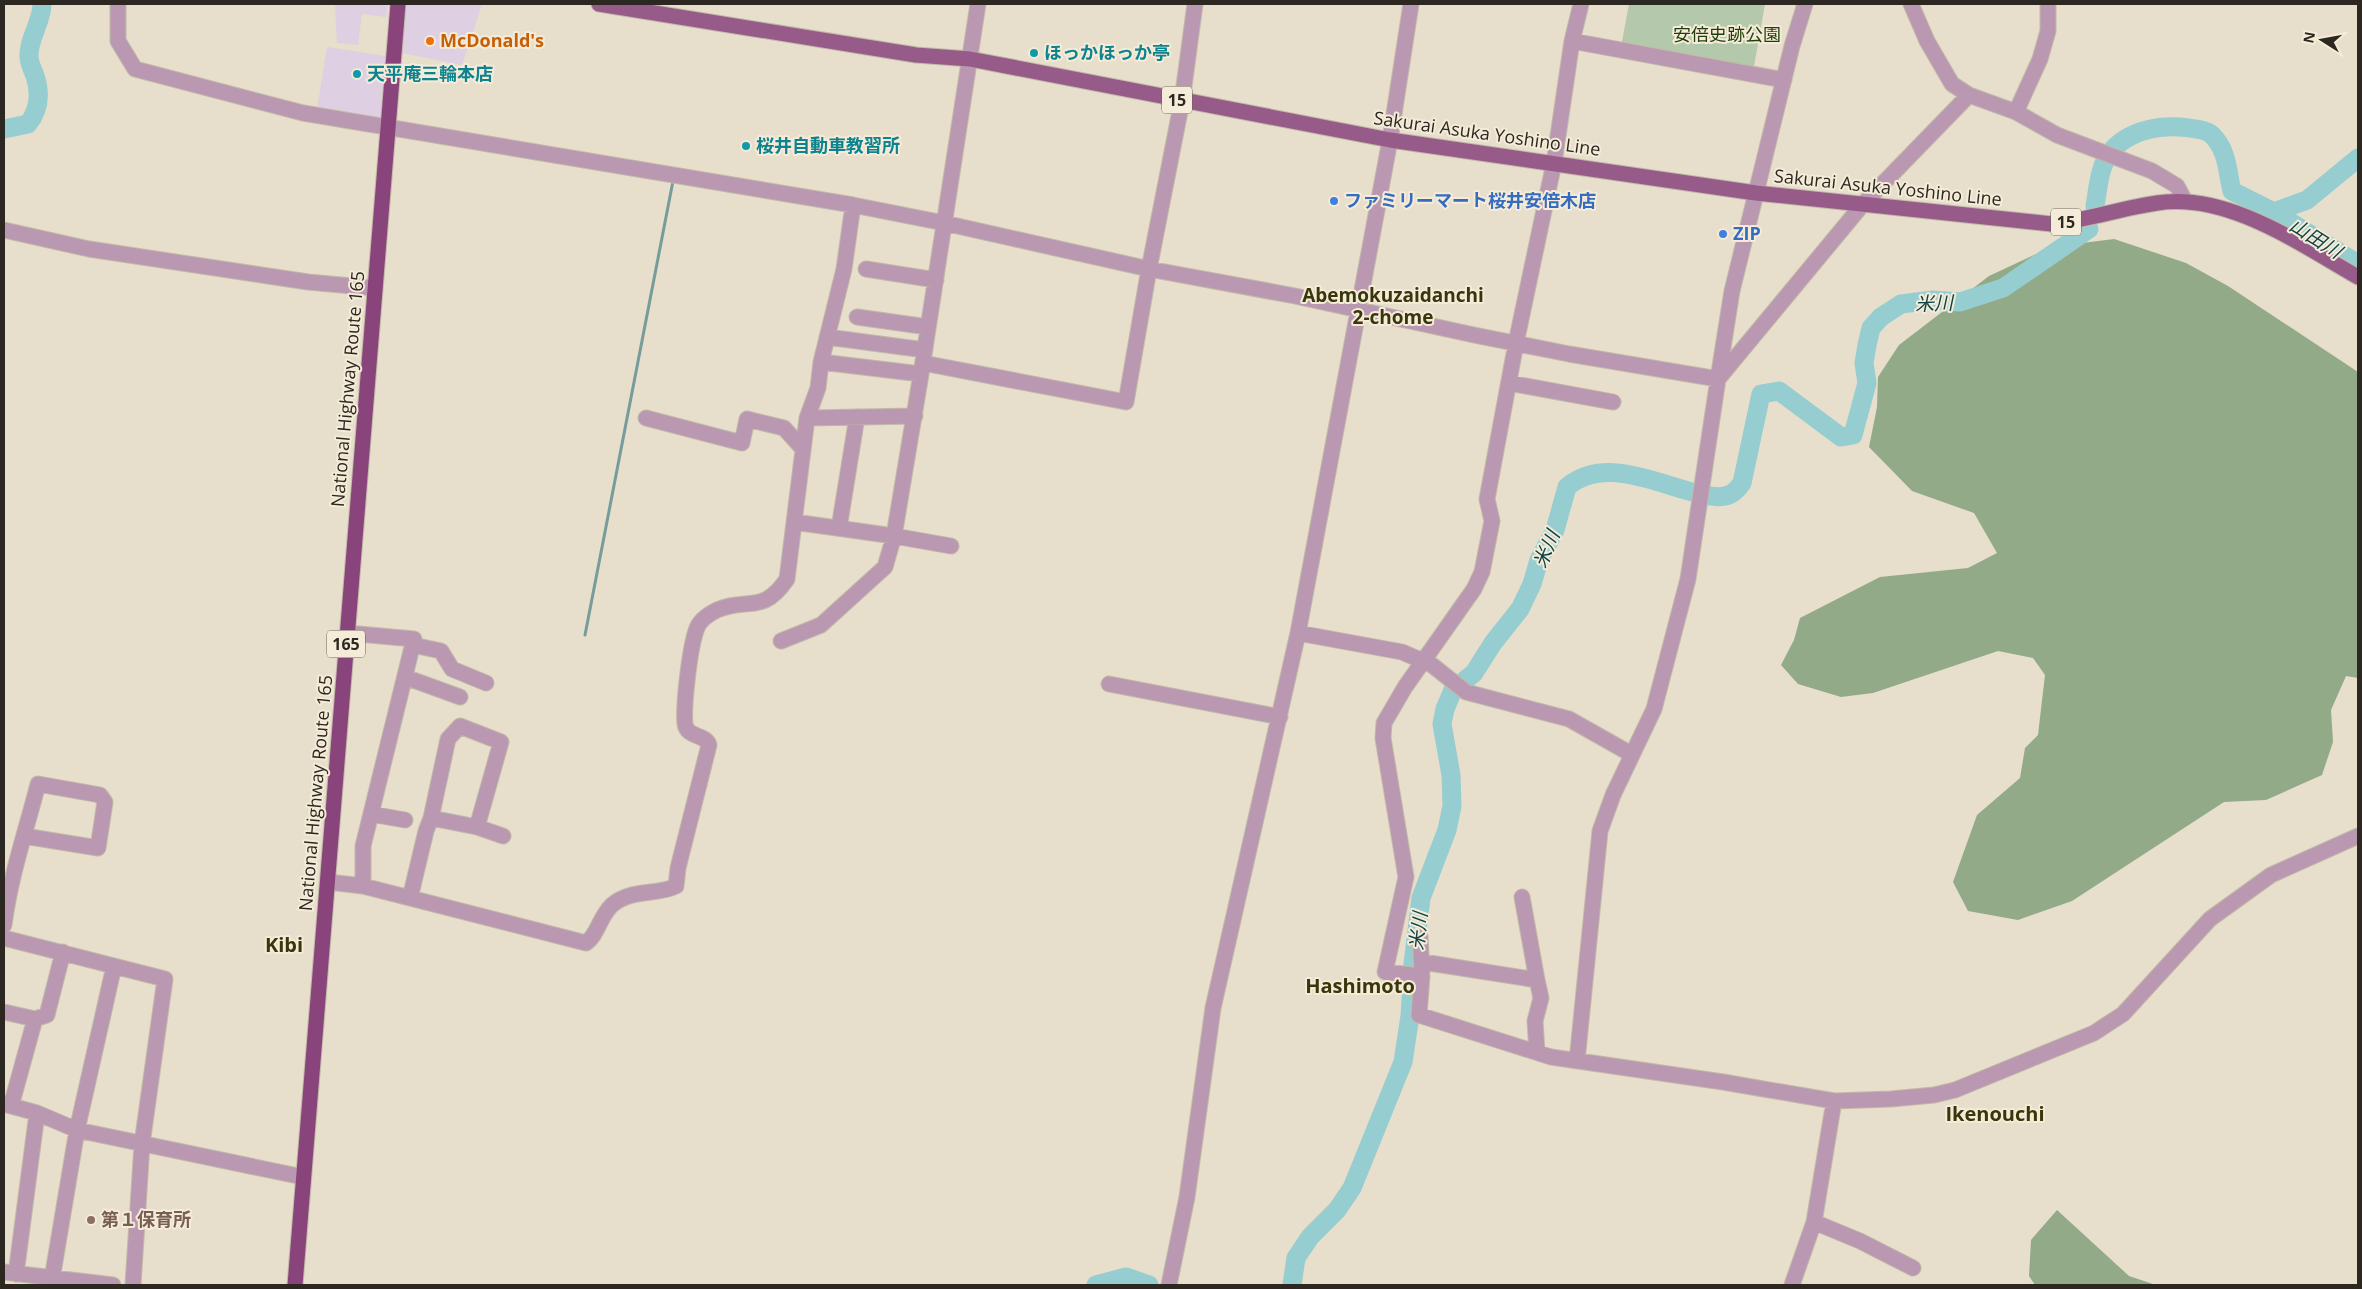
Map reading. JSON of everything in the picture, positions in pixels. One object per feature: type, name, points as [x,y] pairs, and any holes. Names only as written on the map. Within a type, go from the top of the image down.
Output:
[{"type":"highway","name":"National Highway Route 165","points":[[295,1285],[398,4]]},
{"type":"main road","name":"Sakurai Asuka Yoshino Line","points":[[599,4],[916,55],[970,59],[1390,140],[1756,193],[2052,224],[2084,220],[2158,202],[2185,201],[2211,204],[2260,223],[2358,277]]},
{"type":"street","points":[[118,4],[118,41],[135,69],[303,113],[853,205],[944,223],[1148,269],[1358,309],[1516,343],[1718,379]]},
{"type":"street","points":[[781,641],[820,624],[885,567],[894,536],[923,363],[978,4]]},
{"type":"street","points":[[827,337],[923,363],[1126,402],[1148,269],[1182,101],[1195,4]]},
{"type":"street","points":[[1169,1283],[1187,1197],[1213,1008],[1298,633],[1390,140],[1411,4]]},
{"type":"street","points":[[1537,980],[1422,969],[1385,972],[1406,877],[1383,738],[1384,723],[1423,660],[1474,589],[1482,572],[1492,521],[1487,499],[1508,383],[1554,163],[1578,4]]},
{"type":"street","points":[[1577,1061],[1600,831],[1613,795],[1654,709],[1688,579],[1732,291],[1784,80],[1805,4]]},
{"type":"street","points":[[1911,4],[1927,41],[1952,84],[1969,95],[2016,112],[2057,135],[2152,172],[2177,186],[2185,201]]},
{"type":"street","points":[[2016,112],[2040,59],[2048,31],[2048,4]]},
{"type":"street","points":[[1572,41],[1784,80]]},
{"type":"street","points":[[1718,379],[1864,204],[1969,95]]},
{"type":"street","points":[[328,882],[363,886],[586,943],[592,939],[603,916],[613,904],[631,895],[669,889],[676,886],[678,868],[709,745],[706,740],[692,734],[685,724],[688,675],[697,629],[704,619],[716,610],[758,603],[777,593],[787,579],[807,418],[818,388],[820,362],[844,269],[853,205]]},
{"type":"street","points":[[4,230],[98,250],[308,282],[374,288]]},
{"type":"street","points":[[866,269],[936,280]]},
{"type":"street","points":[[857,317],[928,327]]},
{"type":"street","points":[[820,362],[923,363]]},
{"type":"street","points":[[1508,383],[1612,402]]},
{"type":"street","points":[[807,418],[914,416]]},
{"type":"street","points":[[839,528],[857,417]]},
{"type":"street","points":[[646,418],[742,442],[747,419],[784,428],[803,449]]},
{"type":"street","points":[[794,522],[951,546]]},
{"type":"street","points":[[347,633],[414,639],[363,846],[363,886]]},
{"type":"street","points":[[1298,633],[1402,652],[1423,660],[1466,692],[1569,719],[1632,754]]},
{"type":"street","points":[[413,645],[441,651],[452,669],[486,682]]},
{"type":"street","points":[[405,677],[460,697]]},
{"type":"street","points":[[1109,684],[1280,717]]},
{"type":"street","points":[[410,898],[431,818],[448,739],[460,726],[501,742],[477,827]]},
{"type":"street","points":[[4,925],[7,901],[24,836],[38,784],[100,795],[105,802],[98,848],[24,836]]},
{"type":"street","points":[[371,814],[405,820]]},
{"type":"street","points":[[431,818],[477,827],[502,836]]},
{"type":"street","points":[[1420,936],[1422,969],[1419,1015],[1551,1057],[1722,1082],[1834,1101],[1934,1095],[1955,1090],[2094,1033],[2124,1014],[2210,919],[2271,875],[2358,836]]},
{"type":"street","points":[[1522,898],[1541,998],[1535,1021],[1537,1052]]},
{"type":"street","points":[[4,938],[165,979],[142,1144],[133,1285]]},
{"type":"street","points":[[4,1012],[35,1019],[47,1015],[63,952]]},
{"type":"street","points":[[51,1282],[77,1130],[114,966]]},
{"type":"street","points":[[35,1019],[7,1105],[37,1114],[77,1130],[303,1177]]},
{"type":"street","points":[[1792,1285],[1814,1222],[1834,1101]]},
{"type":"street","points":[[37,1114],[10,1273],[51,1282],[113,1285]]},
{"type":"street","points":[[1814,1222],[1860,1241],[1912,1268]]},
{"type":"shaded area","points":[[335,4],[388,4],[386,17],[362,14],[358,45],[337,43]]},
{"type":"shaded area","points":[[406,4],[482,4],[462,65],[402,53]]},
{"type":"shaded area","name":"天平庵三輪本店","points":[[327,47],[386,56],[380,120],[317,110]]},
{"type":"green space","name":"安倍史跡公園","points":[[1629,4],[1765,4],[1753,72],[1621,47]]},
{"type":"green space","points":[[2114,239],[2186,263],[2228,286],[2358,372],[2358,678],[2346,676],[2331,710],[2333,742],[2322,775],[2266,800],[2224,802],[2072,901],[2018,920],[1968,911],[1953,882],[1977,815],[2020,778],[2025,748],[2038,735],[2045,675],[2033,658],[1998,651],[1873,693],[1841,697],[1798,684],[1781,665],[1794,640],[1800,618],[1880,577],[1968,568],[1997,553],[1974,513],[1912,491],[1869,447],[1877,407],[1878,377],[1899,345],[1989,276],[2051,247]]},
{"type":"green space","points":[[2057,1210],[2129,1276],[2156,1285],[2035,1285],[2029,1276],[2031,1240]]},
{"type":"waterway","points":[[4,129],[28,124],[37,107],[38,89],[30,62],[29,50],[40,17],[42,4]]},
{"type":"waterway","name":"米川","points":[[2095,206],[2101,172],[2112,150],[2121,142],[2143,131],[2155,128],[2180,127],[2202,130],[2212,135],[2224,154],[2232,191],[2274,212],[2358,264]]},
{"type":"waterway","name":"米川","points":[[2274,212],[2307,200],[2358,158]]},
{"type":"waterway","points":[[585,635],[673,181]]},
{"type":"waterway","name":"米川","points":[[1292,1285],[1296,1258],[1310,1237],[1337,1210],[1352,1188],[1403,1062],[1410,1016],[1413,964],[1421,898],[1447,830],[1452,806],[1451,775],[1442,724],[1445,709],[1453,690],[1474,673],[1493,643],[1520,609],[1532,584],[1539,560],[1555,530],[1567,487],[1582,478],[1598,473],[1615,473],[1650,479],[1708,496],[1727,496],[1742,483],[1761,394],[1779,391],[1841,437],[1853,435],[1867,383],[1864,363],[1871,328],[1881,317],[1901,304],[1933,300],[1960,302],[2003,288],[2089,229]]},
{"type":"waterway","points":[[1096,1285],[1126,1277],[1149,1285]]},
{"type":"place","name":"McDonald's","points":[[430,41]]},
{"type":"place","name":"ほっかほっか亭","points":[[1034,53]]},
{"type":"place","name":"天平庵三輪本店","points":[[357,74]]},
{"type":"place","name":"桜井自動車教習所","points":[[746,146]]},
{"type":"place","name":"ファミリーマート桜井安倍木店","points":[[1334,201]]},
{"type":"place","name":"ZIP","points":[[1723,234]]},
{"type":"place","name":"第１保育所","points":[[91,1220]]},
{"type":"district","name":"Abemokuzaidanchi 2-chome","points":[[1393,306]]},
{"type":"district","name":"Kibi","points":[[284,945]]},
{"type":"district","name":"Hashimoto","points":[[1360,986]]},
{"type":"district","name":"Ikenouchi","points":[[1995,1114]]},
{"type":"water label","name":"山田川","points":[[2316,238]]}]
